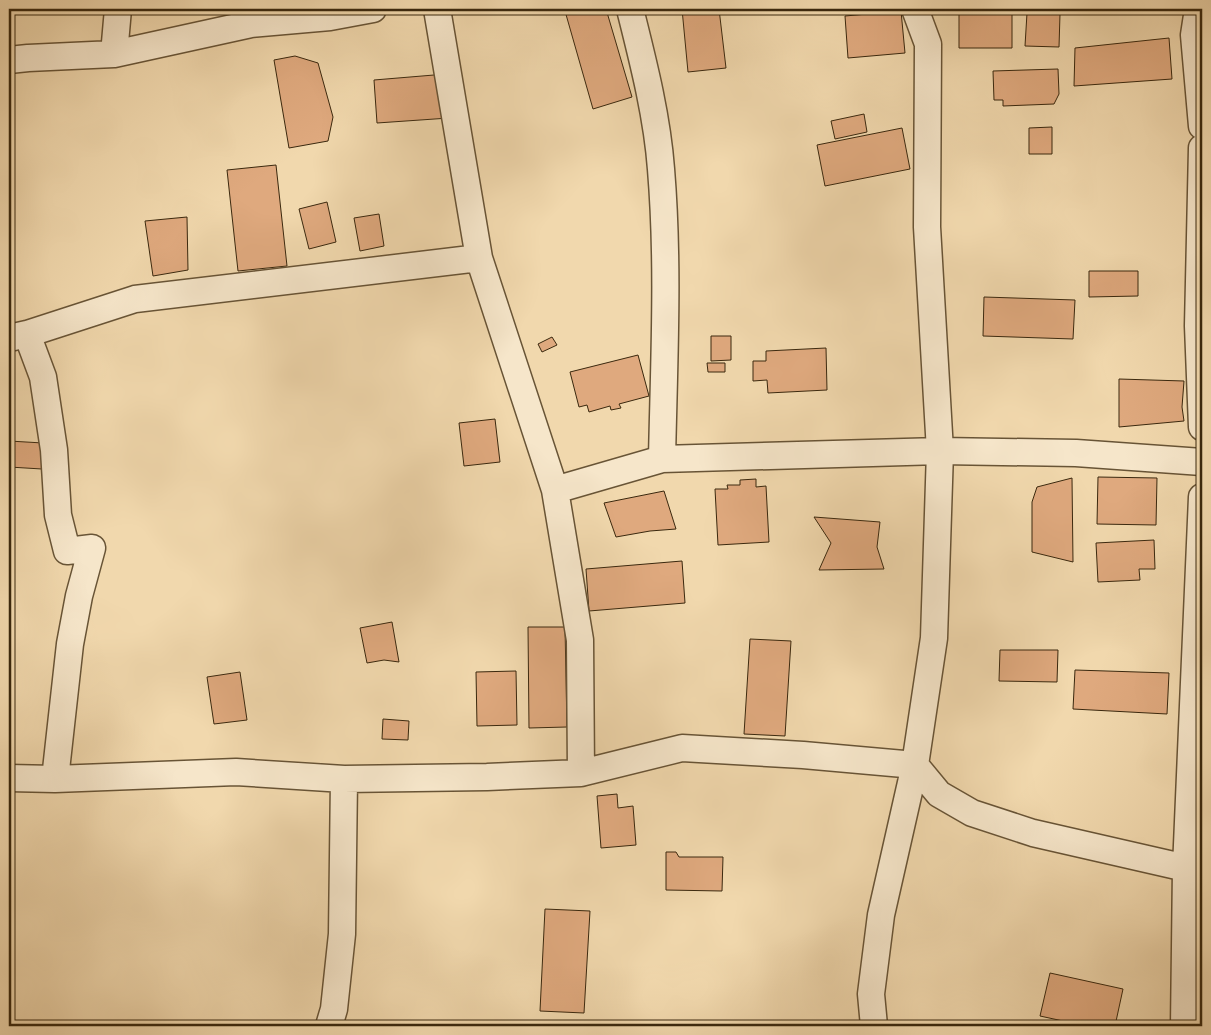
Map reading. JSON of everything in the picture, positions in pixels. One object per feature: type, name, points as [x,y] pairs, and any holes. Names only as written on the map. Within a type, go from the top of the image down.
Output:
[{"type":"street","points":[[114,54],[118,9]]},
{"type":"street","points":[[9,60],[114,54],[251,24],[330,17],[373,9]]},
{"type":"street","points":[[437,9],[480,258],[555,490],[580,640],[581,773]]},
{"type":"street","points":[[630,9],[648,84],[661,168],[666,273],[662,459]]},
{"type":"street","points":[[874,1026],[871,994],[881,915],[915,765],[934,638],[940,452],[927,227],[928,44],[915,9]]},
{"type":"street","points":[[1198,9],[1194,35],[1202,126]]},
{"type":"street","points":[[1202,148],[1198,326],[1202,427]]},
{"type":"street","points":[[55,779],[70,644],[79,596],[92,548],[67,551],[58,516],[54,450],[43,377],[18,336],[135,299],[480,258]]},
{"type":"street","points":[[555,490],[662,459],[940,452],[1076,453],[1202,462]]},
{"type":"street","points":[[1184,1026],[1186,868],[1202,497]]},
{"type":"street","points":[[9,778],[55,779],[236,772],[344,779],[487,778],[581,773],[682,748],[803,755],[915,765],[939,794],[972,813],[1033,833],[1186,868]]},
{"type":"street","points":[[329,1026],[334,1009],[342,934],[344,779]]},
{"type":"building","points":[[574,9],[606,9],[632,97],[593,109],[565,11]]},
{"type":"building","points":[[682,9],[719,9],[726,68],[688,72]]},
{"type":"building","points":[[959,9],[1012,9],[1012,48],[959,48]]},
{"type":"building","points":[[901,11],[905,53],[848,58],[845,16]]},
{"type":"building","points":[[1027,13],[1060,14],[1059,47],[1025,46]]},
{"type":"building","points":[[1169,38],[1172,79],[1074,86],[1075,48]]},
{"type":"building","points":[[295,56],[318,63],[333,117],[328,141],[289,148],[274,60]]},
{"type":"building","points":[[1058,69],[1059,94],[1054,104],[1003,106],[1003,100],[994,100],[993,71]]},
{"type":"building","points":[[446,74],[449,118],[377,123],[374,80]]},
{"type":"building","points":[[864,114],[867,132],[835,139],[831,121]]},
{"type":"building","points":[[1052,127],[1052,154],[1029,154],[1029,128]]},
{"type":"building","points":[[902,128],[910,169],[825,186],[817,145]]},
{"type":"building","points":[[276,165],[287,266],[238,271],[227,170]]},
{"type":"building","points":[[327,202],[336,242],[309,249],[299,209]]},
{"type":"building","points":[[379,214],[384,246],[360,251],[354,218]]},
{"type":"building","points":[[187,217],[188,270],[153,276],[145,221]]},
{"type":"building","points":[[1089,271],[1138,271],[1138,296],[1089,297]]},
{"type":"building","points":[[984,297],[1075,300],[1073,339],[983,336]]},
{"type":"building","points":[[711,336],[731,336],[731,360],[711,361]]},
{"type":"building","points":[[552,337],[557,345],[542,352],[538,344]]},
{"type":"building","points":[[826,348],[827,390],[768,393],[767,380],[753,381],[753,361],[766,361],[766,351]]},
{"type":"building","points":[[638,355],[649,396],[619,404],[621,408],[611,410],[610,406],[589,412],[587,405],[579,407],[570,372]]},
{"type":"building","points":[[707,363],[725,363],[725,372],[708,372]]},
{"type":"building","points":[[1119,379],[1184,381],[1182,407],[1184,421],[1119,427]]},
{"type":"building","points":[[495,419],[500,462],[464,466],[459,423]]},
{"type":"building","points":[[9,441],[43,443],[42,469],[9,467]]},
{"type":"building","points":[[1098,477],[1157,478],[1156,525],[1097,524]]},
{"type":"building","points":[[1072,478],[1073,562],[1032,552],[1032,502],[1037,487]]},
{"type":"building","points":[[756,479],[756,487],[766,486],[769,542],[718,545],[715,489],[728,489],[727,485],[740,485],[740,480]]},
{"type":"building","points":[[664,491],[676,529],[616,537],[604,503]]},
{"type":"building","points":[[814,517],[880,522],[877,547],[884,569],[819,570],[831,543]]},
{"type":"building","points":[[1154,540],[1155,569],[1139,569],[1140,580],[1098,582],[1096,543]]},
{"type":"building","points":[[682,561],[685,603],[589,611],[586,569]]},
{"type":"building","points":[[392,622],[399,662],[384,660],[367,663],[360,628]]},
{"type":"building","points":[[528,627],[565,627],[567,727],[529,728]]},
{"type":"building","points":[[750,639],[791,641],[785,736],[744,734]]},
{"type":"building","points":[[1000,650],[1058,650],[1057,682],[999,681]]},
{"type":"building","points":[[1075,670],[1169,673],[1167,714],[1073,709]]},
{"type":"building","points":[[516,671],[517,725],[477,726],[476,672]]},
{"type":"building","points":[[240,672],[247,720],[214,724],[207,677]]},
{"type":"building","points":[[383,719],[409,721],[408,740],[382,739]]},
{"type":"building","points":[[617,794],[618,808],[633,806],[636,845],[601,848],[597,796]]},
{"type":"building","points":[[666,852],[676,852],[679,857],[723,857],[722,891],[666,890]]},
{"type":"building","points":[[545,909],[590,911],[584,1013],[540,1011]]},
{"type":"building","points":[[1050,973],[1123,989],[1115,1026],[1086,1026],[1040,1016]]}]
